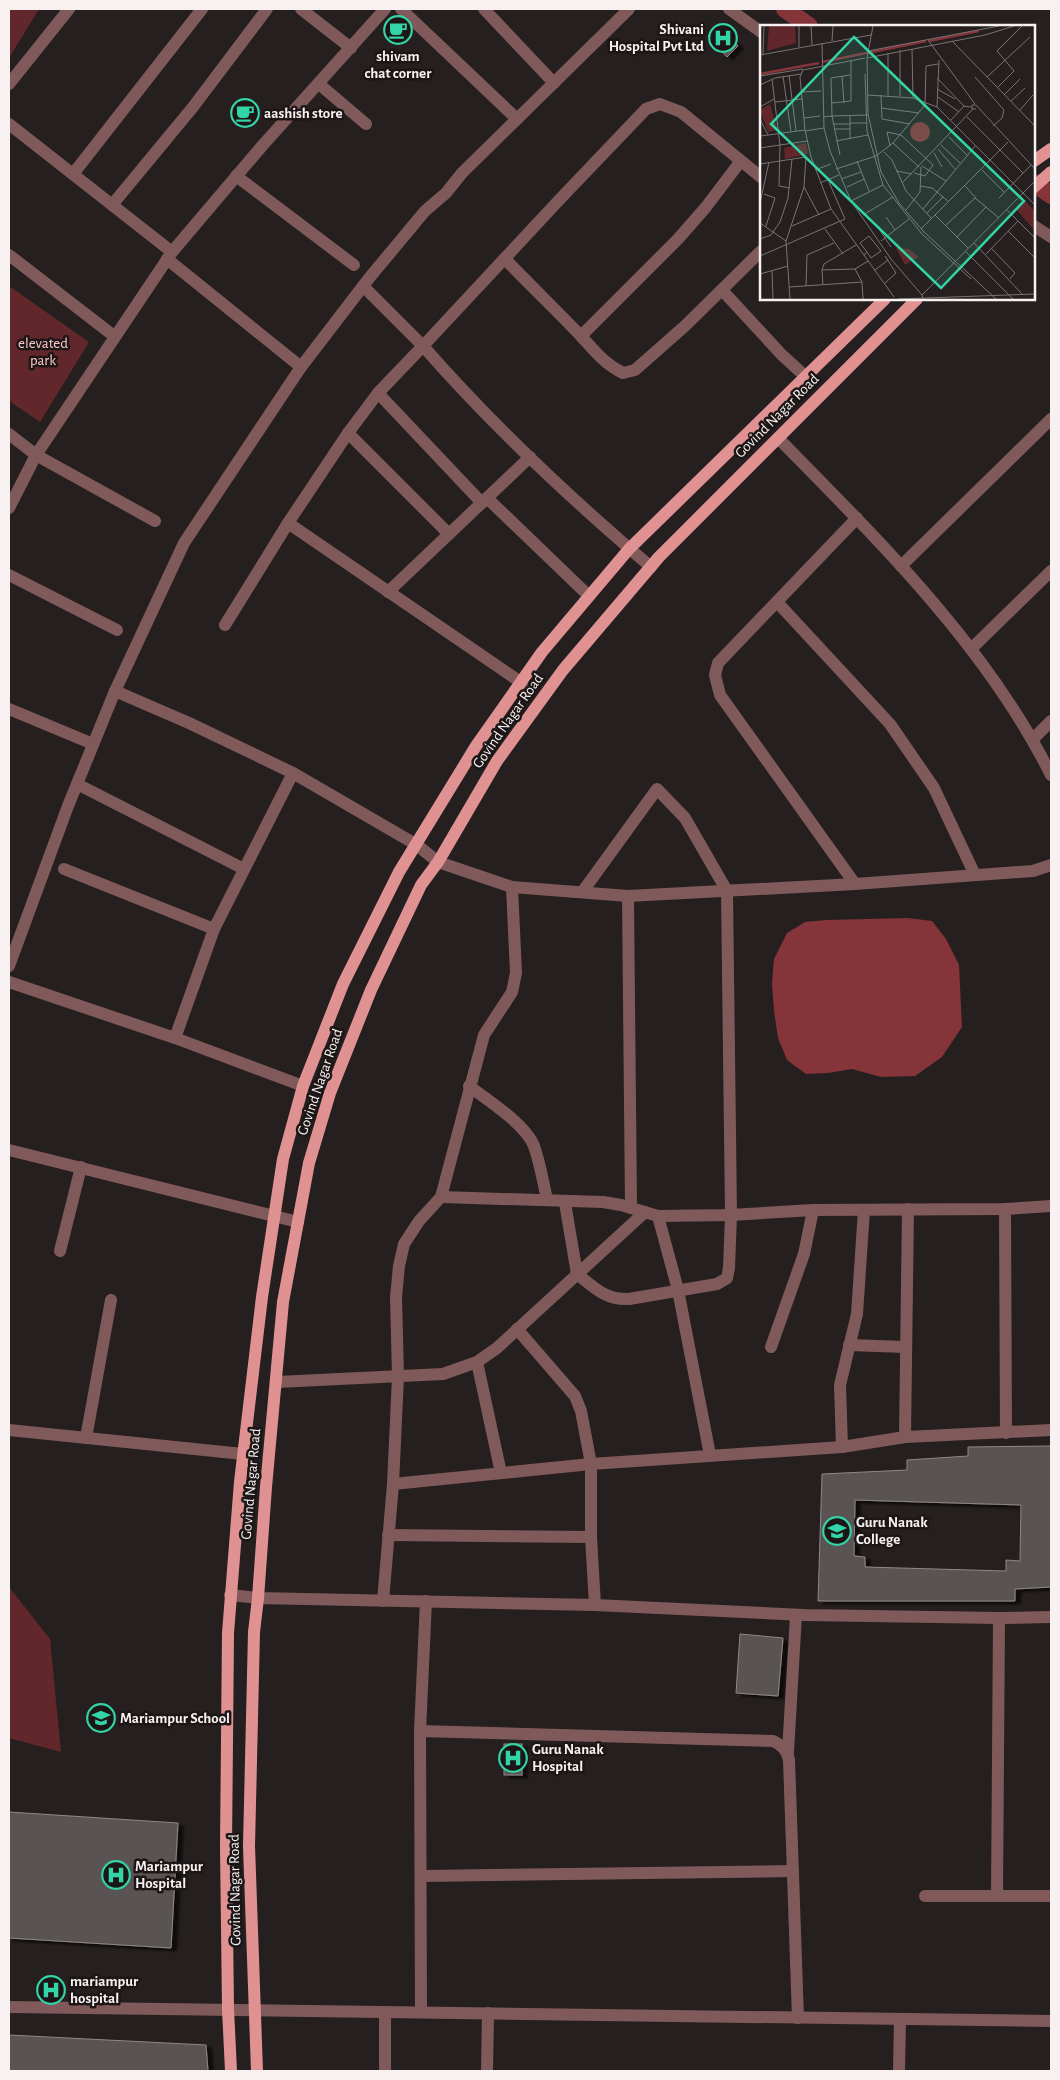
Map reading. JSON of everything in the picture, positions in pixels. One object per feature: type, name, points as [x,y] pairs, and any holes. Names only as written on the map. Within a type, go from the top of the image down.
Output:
[{"type":"main road","points":[[1035,160],[1051,149]]},
{"type":"main road","points":[[1035,186],[1048,175]]},
{"type":"main road","name":"Govind Nagar Road","points":[[231,2071],[228,2009],[226,1804],[230,1596],[243,1454],[262,1297],[283,1159],[303,1086],[343,984],[399,872],[476,746],[542,652],[629,549],[884,300]]},
{"type":"main road","name":"Govind Nagar Road","points":[[257,2071],[250,1846],[254,1632],[283,1302],[309,1163],[330,1093],[379,973],[421,885],[438,862],[502,754],[563,670],[651,567],[916,300]]},
{"type":"street","points":[[9,84],[69,9]]},
{"type":"street","points":[[73,174],[202,9]]},
{"type":"street","points":[[112,205],[193,107],[267,9]]},
{"type":"street","points":[[301,9],[351,48]]},
{"type":"street","points":[[9,508],[36,455],[169,256],[236,176],[385,9]]},
{"type":"street","points":[[401,9],[517,119]]},
{"type":"street","points":[[484,9],[554,83]]},
{"type":"street","points":[[9,966],[93,744],[115,691],[184,543],[301,367],[425,211],[446,193],[462,173],[629,9]]},
{"type":"street","points":[[729,9],[760,31]]},
{"type":"street","points":[[319,84],[366,124]]},
{"type":"street","points":[[224,625],[288,523],[348,433],[378,393],[646,109],[660,104],[681,112],[740,162],[760,176]]},
{"type":"street","points":[[9,124],[112,205],[169,256],[301,367]]},
{"type":"street","points":[[581,336],[678,239],[706,207],[740,162]]},
{"type":"street","points":[[236,176],[354,265]]},
{"type":"street","points":[[1035,227],[1051,237]]},
{"type":"street","points":[[505,259],[581,336],[595,354],[610,367],[623,373],[635,370],[722,290],[760,252]]},
{"type":"street","points":[[9,255],[114,336]]},
{"type":"street","points":[[364,286],[530,457],[651,567]]},
{"type":"street","points":[[722,290],[782,355],[806,376]]},
{"type":"street","points":[[378,393],[485,500],[589,596]]},
{"type":"street","points":[[901,566],[1051,420]]},
{"type":"street","points":[[348,433],[449,534]]},
{"type":"street","points":[[9,434],[36,455],[154,521]]},
{"type":"street","points":[[778,438],[857,518],[901,566],[971,649],[1033,739],[1051,775]]},
{"type":"street","points":[[388,592],[530,457]]},
{"type":"street","points":[[855,884],[720,695],[715,675],[718,663],[857,518]]},
{"type":"street","points":[[288,523],[522,683]]},
{"type":"street","points":[[971,649],[1051,571]]},
{"type":"street","points":[[9,575],[117,630]]},
{"type":"street","points":[[777,602],[890,724],[934,788],[975,875]]},
{"type":"street","points":[[115,691],[189,722],[293,774],[417,845],[438,862],[512,887],[583,891],[628,896],[1033,872],[1051,865]]},
{"type":"street","points":[[9,709],[93,744]]},
{"type":"street","points":[[1033,739],[1051,721]]},
{"type":"street","points":[[174,1038],[214,929],[293,774]]},
{"type":"street","points":[[77,784],[244,869]]},
{"type":"street","points":[[565,1203],[577,1274],[602,1293],[615,1300],[717,1284],[727,1278],[731,1215],[727,891],[685,818],[656,789],[583,891]]},
{"type":"street","points":[[64,869],[214,929]]},
{"type":"street","points":[[383,1600],[393,1484],[398,1377],[396,1297],[399,1266],[404,1244],[418,1221],[441,1198],[484,1035],[512,992],[516,973],[512,887]]},
{"type":"street","points":[[628,896],[631,1208]]},
{"type":"street","points":[[9,982],[174,1038],[303,1086]]},
{"type":"street","points":[[469,1086],[514,1121],[534,1145],[547,1200]]},
{"type":"street","points":[[9,1150],[298,1222]]},
{"type":"street","points":[[60,1251],[81,1167]]},
{"type":"street","points":[[441,1198],[547,1200],[565,1203],[604,1202],[658,1216],[731,1215],[813,1210],[908,1208],[1006,1209],[1051,1206]]},
{"type":"street","points":[[905,1437],[908,1208]]},
{"type":"street","points":[[1006,1209],[1006,1433]]},
{"type":"street","points":[[771,1347],[804,1254],[813,1210]]},
{"type":"street","points":[[842,1446],[840,1385],[858,1305],[864,1210]]},
{"type":"street","points":[[277,1382],[443,1374],[477,1362],[497,1348],[645,1212]]},
{"type":"street","points":[[658,1216],[678,1290],[710,1456]]},
{"type":"street","points":[[86,1438],[111,1300]]},
{"type":"street","points":[[517,1328],[575,1396],[581,1411],[591,1464],[591,1537],[595,1605]]},
{"type":"street","points":[[849,1344],[906,1347]]},
{"type":"street","points":[[477,1362],[501,1472]]},
{"type":"street","points":[[9,1430],[243,1454]]},
{"type":"street","points":[[393,1484],[591,1464],[842,1446],[905,1437],[1051,1430]]},
{"type":"street","points":[[388,1535],[591,1537]]},
{"type":"street","points":[[230,1596],[595,1605],[796,1615],[998,1618],[1051,1616]]},
{"type":"street","points":[[421,2012],[420,1731],[426,1601]]},
{"type":"street","points":[[796,1615],[788,1752],[798,2018]]},
{"type":"street","points":[[997,1896],[998,1618]]},
{"type":"street","points":[[420,1731],[773,1741],[781,1745],[788,1752]]},
{"type":"street","points":[[422,1876],[793,1871]]},
{"type":"street","points":[[925,1896],[1051,1896]]},
{"type":"street","points":[[9,2007],[1051,2021]]},
{"type":"street","points":[[385,2012],[385,2071]]},
{"type":"street","points":[[488,2013],[488,2071]]},
{"type":"street","points":[[899,2071],[900,2019]]},
{"type":"green space","points":[[9,9],[39,9],[9,58]]},
{"type":"green space","name":"elevated park","points":[[9,286],[89,342],[40,422],[9,401]]},
{"type":"green space","points":[[9,1587],[50,1639],[61,1752],[9,1738]]},
{"type":"shaded area","points":[[908,918],[932,921],[946,939],[959,965],[962,1027],[942,1057],[915,1076],[881,1077],[852,1069],[806,1074],[787,1060],[778,1038],[772,983],[774,959],[787,933],[805,922]]},
{"type":"building","points":[[719,26],[738,46],[727,57],[708,36]]},
{"type":"building","name":"Guru Nanak College","points":[[1051,1446],[1051,1587],[1015,1589],[1015,1601],[818,1601],[822,1474],[907,1470],[907,1460],[968,1456],[968,1447]],"holes":[[[855,1500],[1021,1505],[1020,1561],[1006,1560],[1006,1571],[865,1567],[865,1557],[854,1556]]]},
{"type":"building","points":[[740,1634],[783,1638],[778,1696],[736,1693]]},
{"type":"building","points":[[504,1744],[522,1744],[522,1775],[504,1775]]},
{"type":"building","points":[[9,1812],[178,1823],[171,1948],[9,1938]]},
{"type":"building","points":[[9,2035],[206,2045],[208,2071],[9,2071]]},
{"type":"waterway","points":[[785,9],[808,25]]},
{"type":"waterway","points":[[1035,184],[1051,195]]},
{"type":"place","name":"shivam chat corner","points":[[398,30]]},
{"type":"place","name":"Shivani Hospital Pvt Ltd","points":[[723,38]]},
{"type":"place","name":"aashish store","points":[[245,113]]},
{"type":"place","name":"Guru Nanak College","points":[[837,1531]]},
{"type":"place","name":"Mariampur School","points":[[101,1718]]},
{"type":"place","name":"Guru Nanak Hospital","points":[[513,1758]]},
{"type":"place","name":"Mariampur Hospital","points":[[116,1875]]},
{"type":"place","name":"mariampur hospital","points":[[51,1990]]}]
